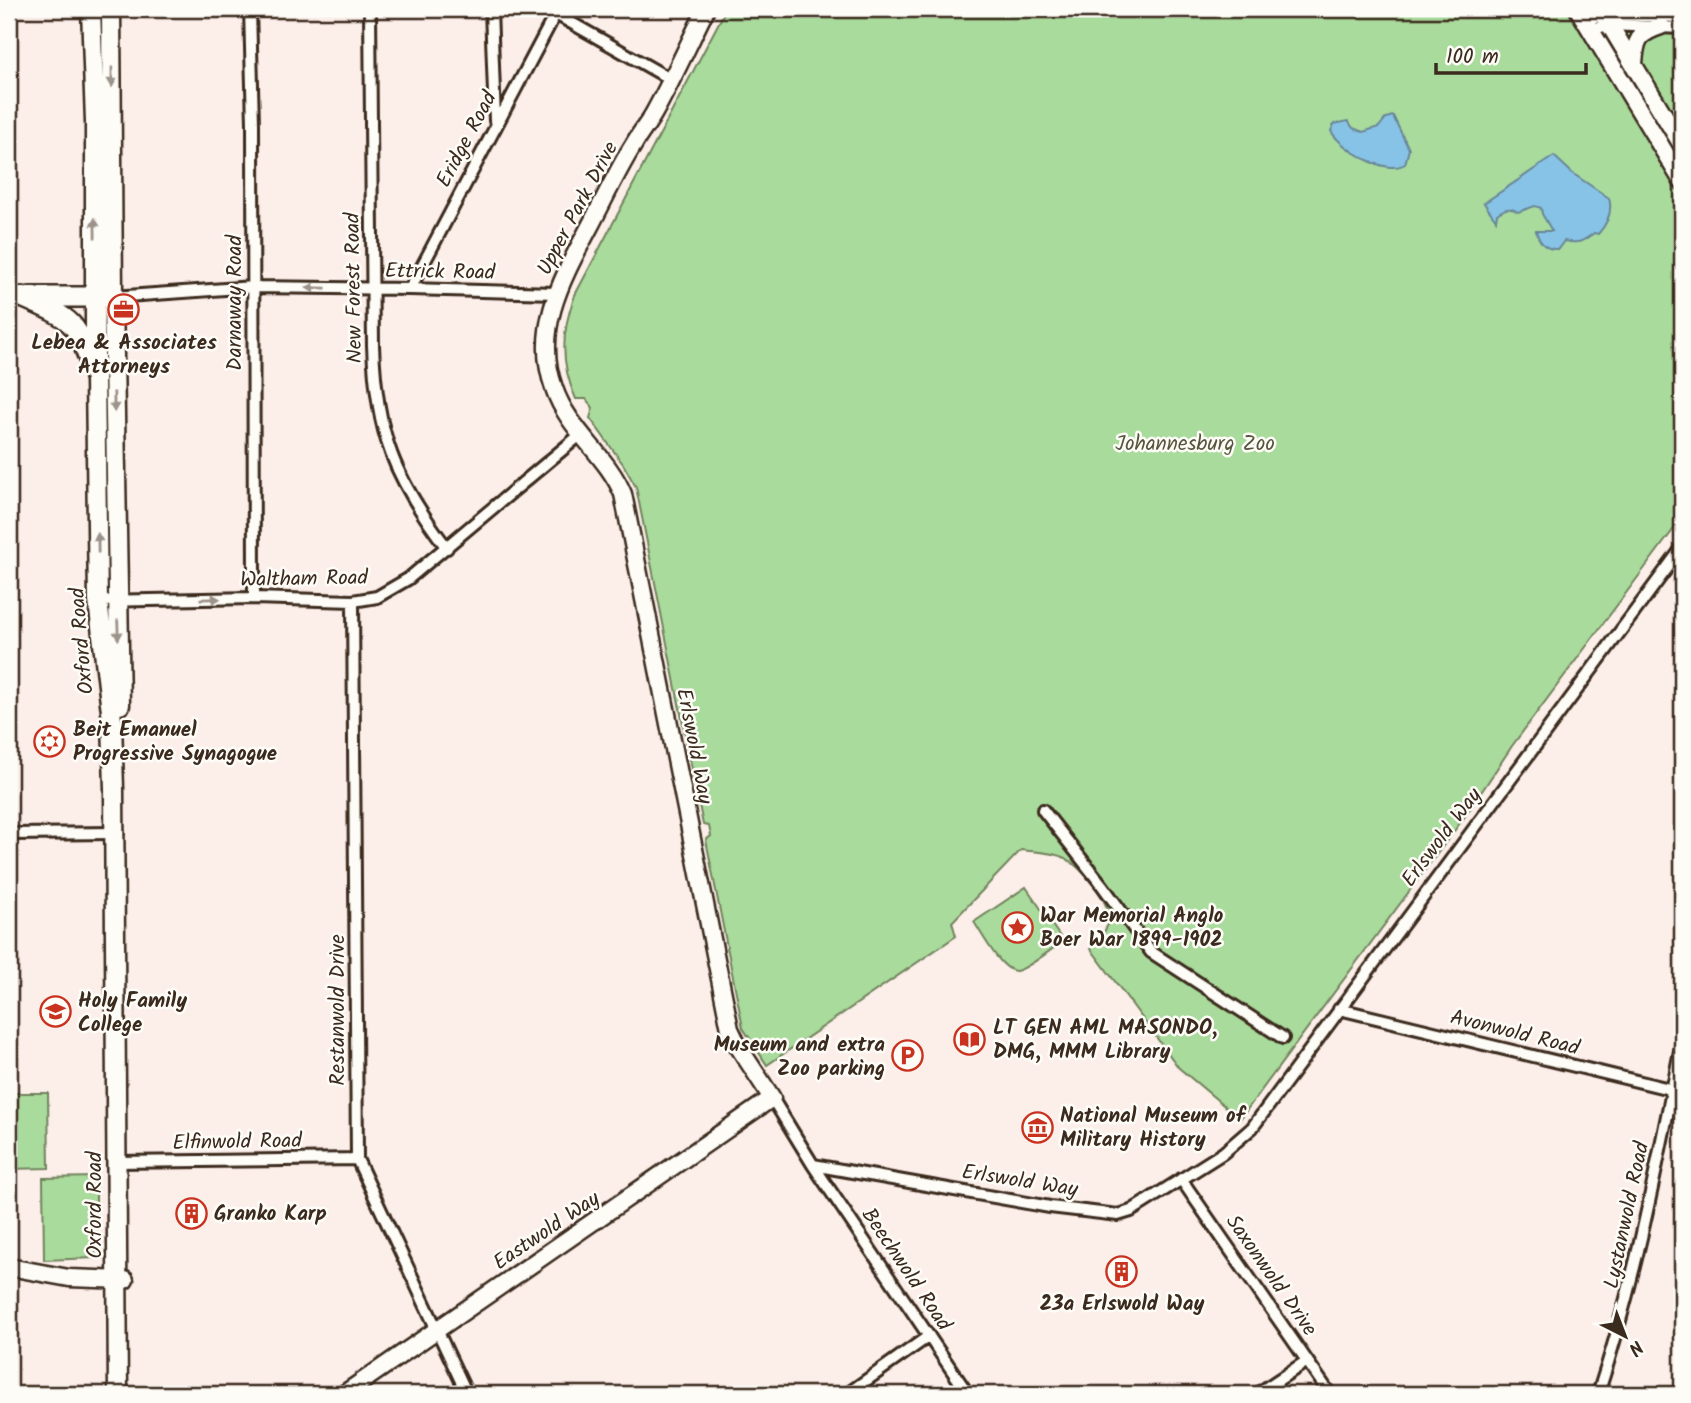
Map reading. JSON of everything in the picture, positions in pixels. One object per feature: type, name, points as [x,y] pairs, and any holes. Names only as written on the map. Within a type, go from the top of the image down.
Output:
[{"type":"highway","points":[[95,377],[84,345],[73,325],[59,313],[18,296],[104,297]]},
{"type":"main road","name":"Oxford Road","points":[[91,9],[117,601],[121,1280],[118,1394]]},
{"type":"main road","name":"Oxford Road","points":[[111,9],[104,297],[95,377],[98,601],[111,720],[118,833]]},
{"type":"main road","name":"Upper Park Drive","points":[[580,435],[560,402],[548,365],[548,327],[556,293],[633,145],[654,114],[706,9]]},
{"type":"main road","points":[[1604,16],[1682,145]]},
{"type":"main road","points":[[1585,19],[1682,181]]},
{"type":"main road","points":[[1634,63],[1639,38],[1645,31],[1661,26]]},
{"type":"main road","name":"Erlswold Way","points":[[580,435],[623,494],[730,1029],[772,1098]]},
{"type":"main road","name":"Eastwold Way","points":[[344,1394],[772,1098]]},
{"type":"main road","points":[[9,1267],[45,1276],[121,1280]]},
{"type":"main road","name":"Oxford Road","points":[[121,1280],[127,1394]]},
{"type":"street","name":"Darnaway Road","points":[[250,9],[254,598]]},
{"type":"street","name":"New Forest Road","points":[[370,9],[374,373],[384,435],[391,457],[415,502],[447,548]]},
{"type":"street","points":[[491,9],[495,123]]},
{"type":"street","points":[[553,10],[670,79]]},
{"type":"street","name":"Eridge Road","points":[[410,289],[553,10]]},
{"type":"street","points":[[1604,16],[1682,29]]},
{"type":"street","points":[[1585,19],[1604,16],[1682,17]]},
{"type":"street","name":"Ettrick Road","points":[[104,297],[253,287],[556,293]]},
{"type":"street","name":"Waltham Road","points":[[98,601],[254,598],[353,601],[377,597],[397,587],[447,548],[580,435]]},
{"type":"street","name":"Erlswold Way","points":[[772,1098],[813,1165],[1037,1205],[1111,1215],[1132,1211],[1223,1153],[1245,1135],[1682,548]]},
{"type":"street","name":"Restanwold Drive","points":[[353,601],[357,1159],[467,1394]]},
{"type":"street","points":[[1043,810],[1151,952],[1283,1038]]},
{"type":"street","points":[[9,834],[118,833]]},
{"type":"street","name":"Avonwold Road","points":[[1339,1009],[1677,1091]]},
{"type":"street","name":"Lystanwold Road","points":[[1598,1394],[1634,1272],[1677,1091],[1682,1041]]},
{"type":"street","name":"Elfinwold Road","points":[[120,1162],[357,1159]]},
{"type":"street","name":"Beechwold Road","points":[[813,1165],[968,1394]]},
{"type":"street","name":"Saxonwold Drive","points":[[1181,1179],[1331,1394]]},
{"type":"street","points":[[847,1394],[929,1336]]},
{"type":"street","points":[[1257,1394],[1307,1361]]},
{"type":"green space","name":"Johannesburg Zoo","points":[[726,9],[1568,9],[1682,197],[1682,518],[1240,1119],[1179,1068],[1091,949],[1108,925],[1105,904],[1079,869],[1065,858],[1049,853],[1021,850],[952,922],[956,936],[767,1065],[743,1028],[706,840],[711,836],[709,826],[703,825],[636,487],[590,418],[593,408],[586,399],[576,399],[567,373],[564,347],[567,322],[575,295]]},
{"type":"green space","points":[[1617,28],[1682,34],[1682,136]]},
{"type":"green space","points":[[1026,887],[1063,941],[1016,971],[999,959],[974,922]]},
{"type":"green space","points":[[9,1093],[48,1093],[49,1168],[9,1169]]},
{"type":"green space","points":[[96,1177],[96,1258],[44,1260],[43,1178]]},
{"type":"water","points":[[1393,116],[1409,149],[1405,164],[1397,167],[1376,164],[1354,153],[1331,131],[1334,124],[1348,121],[1353,128],[1363,132],[1379,127],[1386,118]]},
{"type":"water","points":[[1554,156],[1572,173],[1609,198],[1610,203],[1608,218],[1598,234],[1594,233],[1577,242],[1564,241],[1558,249],[1547,247],[1537,235],[1536,231],[1552,231],[1541,208],[1535,206],[1518,212],[1507,209],[1497,214],[1496,220],[1484,203]]},
{"type":"place","name":"Lebea & Associates Attorneys","points":[[124,310]]},
{"type":"place","name":"Beit Emanuel Progressive Synagogue","points":[[50,741]]},
{"type":"place","name":"War Memorial Anglo Boer War 1899-1902","points":[[1017,927]]},
{"type":"place","name":"Holy Family College","points":[[55,1012]]},
{"type":"place","name":"LT GEN AML MASONDO, DMG, MMM Library","points":[[970,1039]]},
{"type":"place","name":"Museum and extra Zoo parking","points":[[908,1056]]},
{"type":"place","name":"National Museum of Military History","points":[[1037,1127]]},
{"type":"place","name":"Granko Karp","points":[[191,1213]]},
{"type":"place","name":"23a Erlswold Way","points":[[1122,1271]]}]
